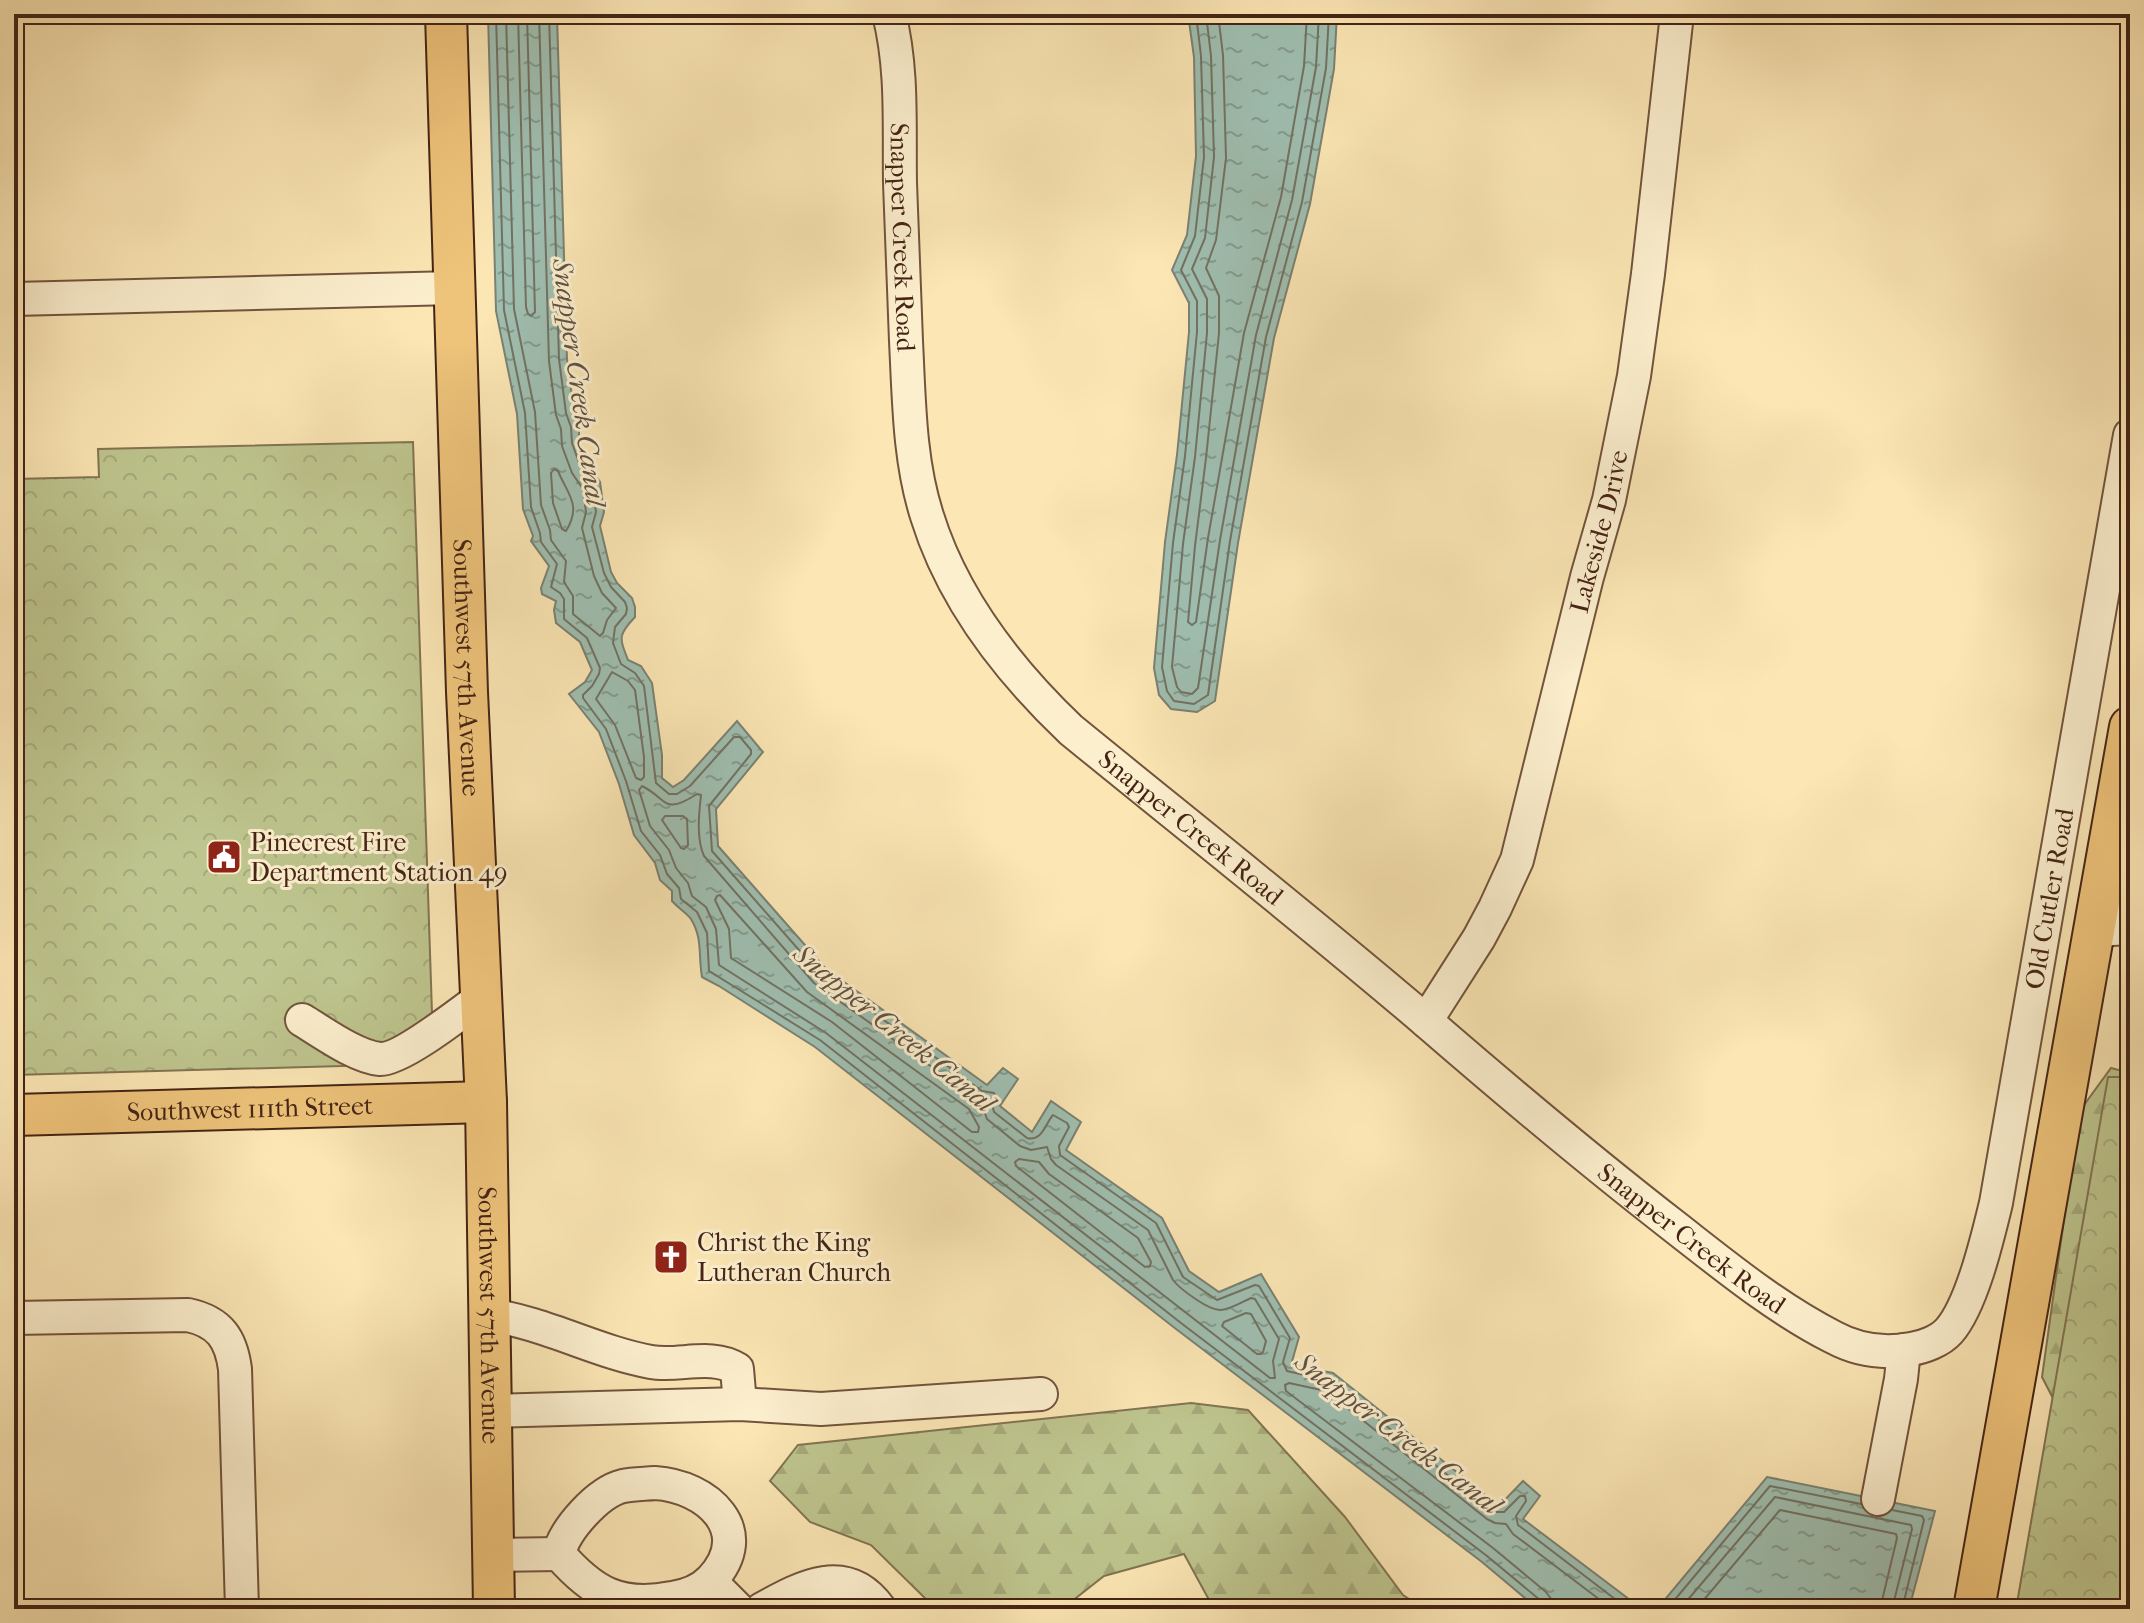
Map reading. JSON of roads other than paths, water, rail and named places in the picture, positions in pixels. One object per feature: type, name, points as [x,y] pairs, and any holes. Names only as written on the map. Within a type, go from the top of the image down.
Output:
[{"type":"main road","name":"Southwest 57th Avenue","points":[[446,14],[467,692],[486,1102],[494,1609]]},
{"type":"main road","name":"Old Cutler Road","points":[[1974,1609],[2114,914],[2130,727]]},
{"type":"main road","name":"Southwest 111th Street","points":[[14,1115],[486,1102]]},
{"type":"street","name":"Snapper Creek Road","points":[[889,14],[897,64],[902,243],[913,446],[920,494],[934,538],[983,632],[1009,665],[1071,730],[1426,1021],[1541,1120],[1743,1280],[1811,1325],[1847,1344],[1877,1351],[1916,1347]]},
{"type":"street","name":"Lakeside Drive","points":[[1426,1021],[1479,938],[1517,860],[1609,500],[1636,365],[1677,14]]},
{"type":"street","points":[[14,299],[454,288]]},
{"type":"street","name":"Old Cutler Road","points":[[1916,1347],[1949,1331],[1958,1318],[1990,1228],[2130,435]]},
{"type":"street","points":[[302,1020],[359,1053],[382,1059],[416,1044],[482,997]]},
{"type":"street","points":[[14,1318],[175,1314],[200,1318],[221,1332],[233,1351],[235,1369],[242,1609]]},
{"type":"street","points":[[489,1315],[518,1319],[653,1363],[715,1362],[732,1366],[737,1369],[740,1404]]},
{"type":"street","points":[[1878,1499],[1901,1379],[1916,1347]]},
{"type":"street","points":[[491,1411],[740,1404],[821,1409],[1041,1394]]},
{"type":"street","points":[[492,1555],[559,1554],[583,1579],[618,1599],[634,1602],[679,1597],[697,1591],[710,1581],[721,1566],[729,1533],[723,1517],[705,1499],[687,1490],[667,1483],[620,1486],[589,1506],[559,1554]]},
{"type":"street","points":[[710,1581],[738,1609]]},
{"type":"street","points":[[762,1609],[797,1590],[837,1582],[865,1592],[880,1609]]},
{"type":"water","name":"Snapper Creek Canal","points":[[488,14],[557,14],[567,359],[574,412],[579,425],[579,441],[588,465],[600,482],[604,512],[600,526],[611,572],[632,598],[635,607],[635,617],[625,628],[622,641],[628,660],[641,666],[652,683],[662,755],[662,778],[673,787],[684,780],[737,721],[763,752],[716,809],[718,846],[826,969],[987,1085],[1003,1068],[1018,1079],[1000,1106],[1032,1132],[1051,1101],[1081,1122],[1066,1150],[1162,1218],[1189,1271],[1219,1292],[1261,1274],[1299,1337],[1291,1365],[1333,1373],[1499,1506],[1523,1481],[1540,1496],[1523,1519],[1642,1609],[1538,1609],[1482,1562],[1176,1329],[815,1047],[702,977],[695,926],[690,917],[672,901],[672,891],[660,880],[655,863],[634,835],[599,732],[569,694],[585,682],[592,670],[580,642],[556,623],[556,601],[542,594],[541,588],[549,566],[531,541],[533,536],[523,509],[517,414],[496,311]]},
{"type":"water","points":[[1188,14],[1337,14],[1334,69],[1310,204],[1274,338],[1238,543],[1215,701],[1197,712],[1171,709],[1159,695],[1154,668],[1189,332],[1189,303],[1172,270],[1187,235],[1196,156],[1194,57]]},
{"type":"water","points":[[1767,1477],[1935,1511],[1909,1609],[1657,1609]]},
{"type":"place","name":"Pinecrest Fire Department Station 49","points":[[224,857]]},
{"type":"place","name":"Christ the King Lutheran Church","points":[[671,1257]]}]
